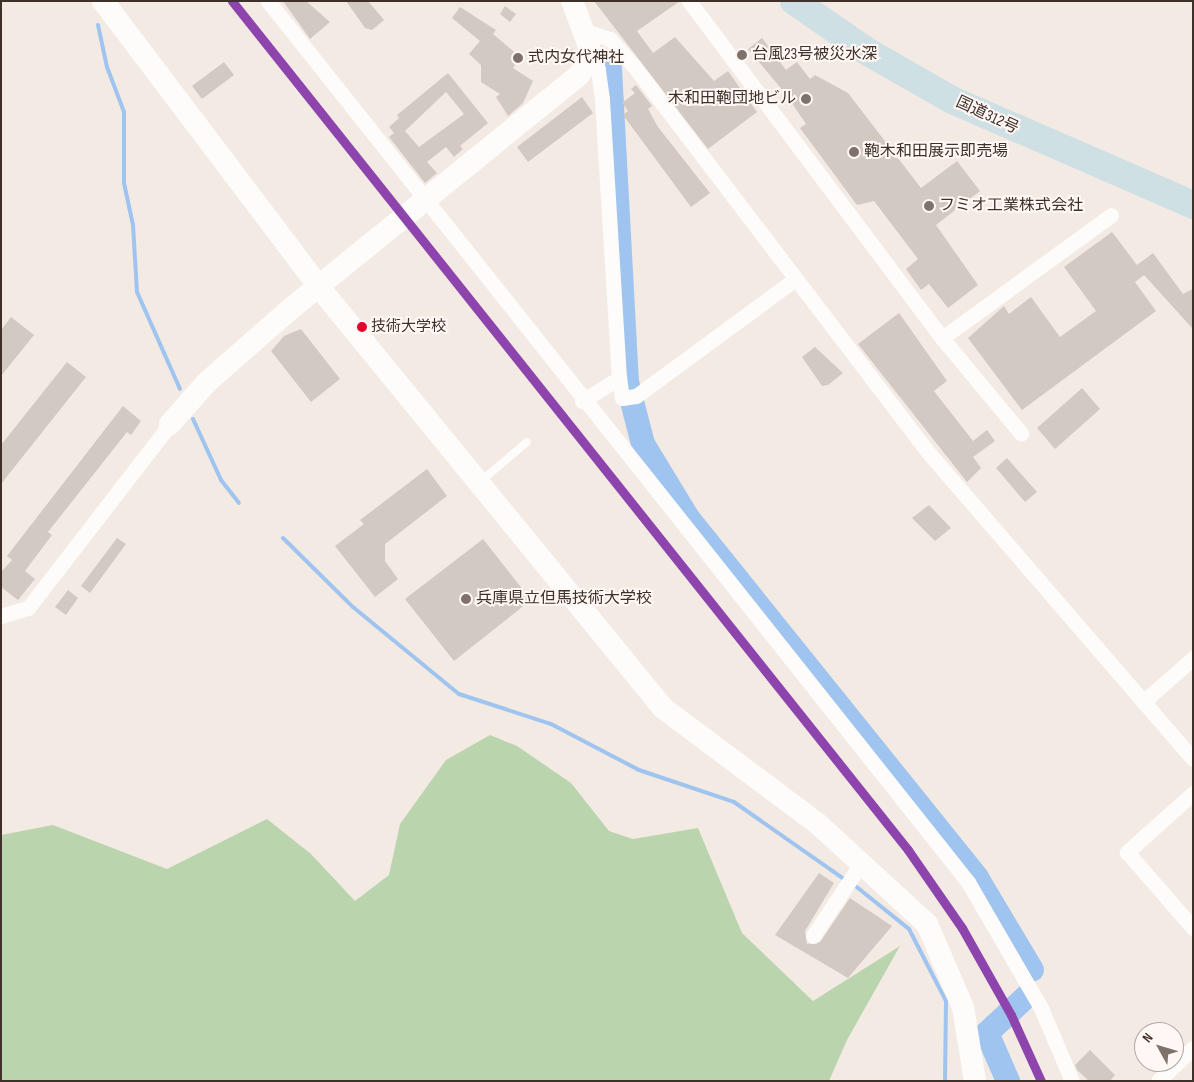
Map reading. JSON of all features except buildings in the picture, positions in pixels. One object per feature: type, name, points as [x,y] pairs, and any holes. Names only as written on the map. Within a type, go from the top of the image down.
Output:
[{"type":"highway","name":"国道312号","points":[[794,1],[868,52],[952,100],[1190,207]]},
{"type":"street","points":[[102,1],[320,287],[478,483],[664,708],[862,862],[927,924],[963,1007],[975,1081]]},
{"type":"street","points":[[268,1],[582,401],[968,882],[1041,1008],[1072,1081]]},
{"type":"street","points":[[689,1],[942,338],[1021,433]]},
{"type":"street","points":[[1,616],[28,608],[170,424],[206,382],[579,75],[588,62],[585,31],[569,4]]},
{"type":"street","points":[[585,31],[610,39],[633,65],[794,280],[927,451],[1193,759]]},
{"type":"street","points":[[588,62],[598,69],[602,99],[619,378],[630,397],[794,280]]},
{"type":"street","points":[[942,338],[1111,215]]},
{"type":"street","points":[[582,401],[619,378]]},
{"type":"street","points":[[1143,702],[1193,658]]},
{"type":"street","points":[[1193,793],[1127,852],[1193,928]]},
{"type":"street","points":[[813,936],[862,862]]},
{"type":"street","points":[[1158,1081],[1193,1048]]},
{"type":"lane","points":[[478,483],[527,442]]},
{"type":"green space","points":[[490,735],[517,746],[571,783],[609,831],[633,839],[698,828],[742,933],[813,1001],[900,946],[847,1040],[829,1081],[1,1081],[1,835],[53,825],[167,869],[267,819],[311,854],[355,901],[389,875],[400,824],[446,760]]},
{"type":"waterway","points":[[98,25],[107,67],[124,112],[124,183],[133,225],[137,292],[180,389]]},
{"type":"waterway","points":[[610,69],[627,382],[643,444],[688,518],[977,878],[1032,970]]},
{"type":"waterway","points":[[193,419],[221,480],[239,503]]},
{"type":"waterway","points":[[283,538],[353,607],[459,694],[551,724],[639,770],[734,802],[847,881]]},
{"type":"waterway","points":[[853,884],[909,929],[946,1001],[945,1081]]},
{"type":"waterway","points":[[1008,1081],[987,1033],[1027,996]]},
{"type":"transit line","points":[[232,1],[908,850],[962,928],[1011,1015],[1041,1081]]},
{"type":"place","name":"台風23号被災水深","points":[[742,55]]},
{"type":"place","name":"式内女代神社","points":[[518,58]]},
{"type":"place","name":"木和田鞄団地ビル","points":[[806,99]]},
{"type":"place","name":"鞄木和田展示即売場","points":[[854,152]]},
{"type":"place","name":"フミオ工業株式会社","points":[[929,206]]},
{"type":"place","name":"技術大学校","points":[[362,327]]},
{"type":"place","name":"兵庫県立但馬技術大学校","points":[[466,599]]}]
